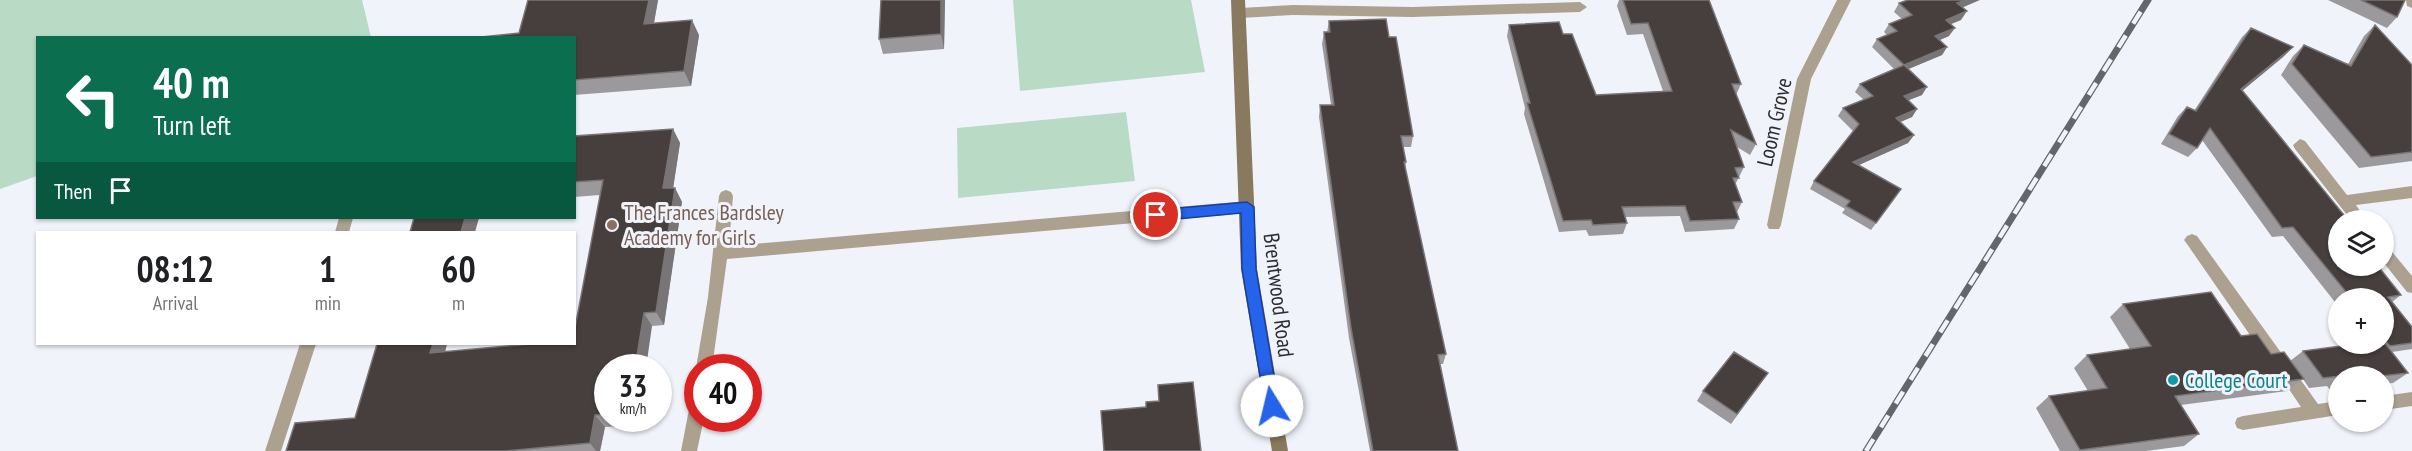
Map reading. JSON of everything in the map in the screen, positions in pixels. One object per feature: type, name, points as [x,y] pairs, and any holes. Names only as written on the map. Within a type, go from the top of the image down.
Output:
[{"type":"street","name":"Loom Grove","points":[[1773,225],[1804,79],[1844,0]]},
{"type":"street","points":[[1239,7],[1412,12],[1580,6]]},
{"type":"street","name":"Brentwood Road","points":[[1239,7],[1249,269],[1280,451]]},
{"type":"street","points":[[2300,145],[2351,210]]},
{"type":"street","points":[[2343,201],[2412,192]]},
{"type":"street","points":[[706,354],[726,196]]},
{"type":"street","points":[[720,253],[1247,207]]},
{"type":"street","points":[[2192,240],[2314,412]]},
{"type":"street","points":[[2394,264],[2412,287]]},
{"type":"street","points":[[273,451],[308,345]]},
{"type":"street","points":[[2394,402],[2412,399]]},
{"type":"street","points":[[2243,423],[2328,410]]},
{"type":"street","points":[[689,451],[693,432]]},
{"type":"green space","points":[[0,0],[362,0],[371,36],[36,36],[36,176],[0,189]]},
{"type":"green space","points":[[1013,0],[1191,0],[1205,72],[1020,91]]},
{"type":"green space","points":[[1126,112],[1135,181],[958,198],[957,128]]},
{"type":"building","points":[[528,0],[649,0],[644,24],[692,20],[684,71],[576,80],[576,36],[491,36],[519,33]]},
{"type":"building","points":[[881,0],[941,0],[941,34],[879,39]]},
{"type":"building","points":[[1623,0],[1709,0],[1741,84],[1732,84],[1756,144],[1731,130],[1744,167],[1735,168],[1739,178],[1733,178],[1742,202],[1733,202],[1739,219],[1690,221],[1685,206],[1622,207],[1627,223],[1593,225],[1591,220],[1563,221],[1527,103],[1530,103],[1509,25],[1559,22],[1563,34],[1572,34],[1596,95],[1672,91],[1648,23],[1631,24]]},
{"type":"building","points":[[1908,0],[1966,0],[1957,3],[1967,11],[1946,20],[1955,28],[1935,36],[1947,47],[1904,65],[1877,39],[1897,31],[1889,24],[1912,15],[1899,3]]},
{"type":"building","points":[[2361,0],[2405,0],[2397,17]]},
{"type":"building","points":[[1386,19],[1389,37],[1396,37],[1413,136],[1401,136],[1406,162],[1404,162],[1446,354],[1438,355],[1458,451],[1373,451],[1351,328],[1320,105],[1334,105],[1324,32],[1330,32],[1329,21]]},
{"type":"building","points":[[2375,25],[2412,65],[2412,152],[2371,157],[2292,64],[2304,45],[2351,66]]},
{"type":"building","points":[[2251,28],[2293,47],[2241,89],[2340,210],[2328,210],[2328,270],[2293,227],[2282,228],[2210,128],[2197,148],[2169,134],[2187,107],[2196,111]]},
{"type":"building","points":[[1904,65],[1927,87],[1904,96],[1917,109],[1896,118],[1914,135],[1853,162],[1901,189],[1876,223],[1846,206],[1850,201],[1814,181],[1859,124],[1843,108],[1873,96],[1860,84]]},
{"type":"building","points":[[673,129],[663,188],[675,188],[656,312],[644,313],[637,354],[594,354],[594,421],[590,443],[506,451],[286,451],[295,423],[355,418],[377,345],[433,345],[430,353],[520,345],[576,345],[576,322],[603,180],[576,182],[576,136]]},
{"type":"building","points":[[414,219],[465,219],[461,231],[410,231]]},
{"type":"building","points":[[2333,276],[2386,276],[2401,295],[2394,296],[2394,288],[2343,288]]},
{"type":"building","name":"College Court","points":[[2211,292],[2241,336],[2257,334],[2271,354],[2284,352],[2304,379],[2175,396],[2199,434],[2080,450],[2049,396],[2107,388],[2087,355],[2151,346],[2123,304]]},
{"type":"building","points":[[2394,304],[2412,327],[2412,343],[2394,345]]},
{"type":"building","points":[[2328,348],[2328,354],[2393,354],[2408,373],[2394,375],[2394,366],[2328,366],[2328,377],[2323,378],[2303,351]]},
{"type":"building","points":[[1734,352],[1768,373],[1737,414],[1703,391]]},
{"type":"building","points":[[1193,382],[1201,451],[1104,451],[1101,411],[1146,407],[1146,402],[1159,401],[1158,385]]},
{"type":"railway","points":[[1866,451],[2148,0]]},
{"type":"place","name":"The Frances Bardsley Academy for Girls","points":[[612,225]]},
{"type":"place","name":"College Court","points":[[2173,380]]},
{"type":"route","points":[[1156,215],[1247,207],[1249,269],[1272,406]]}]
